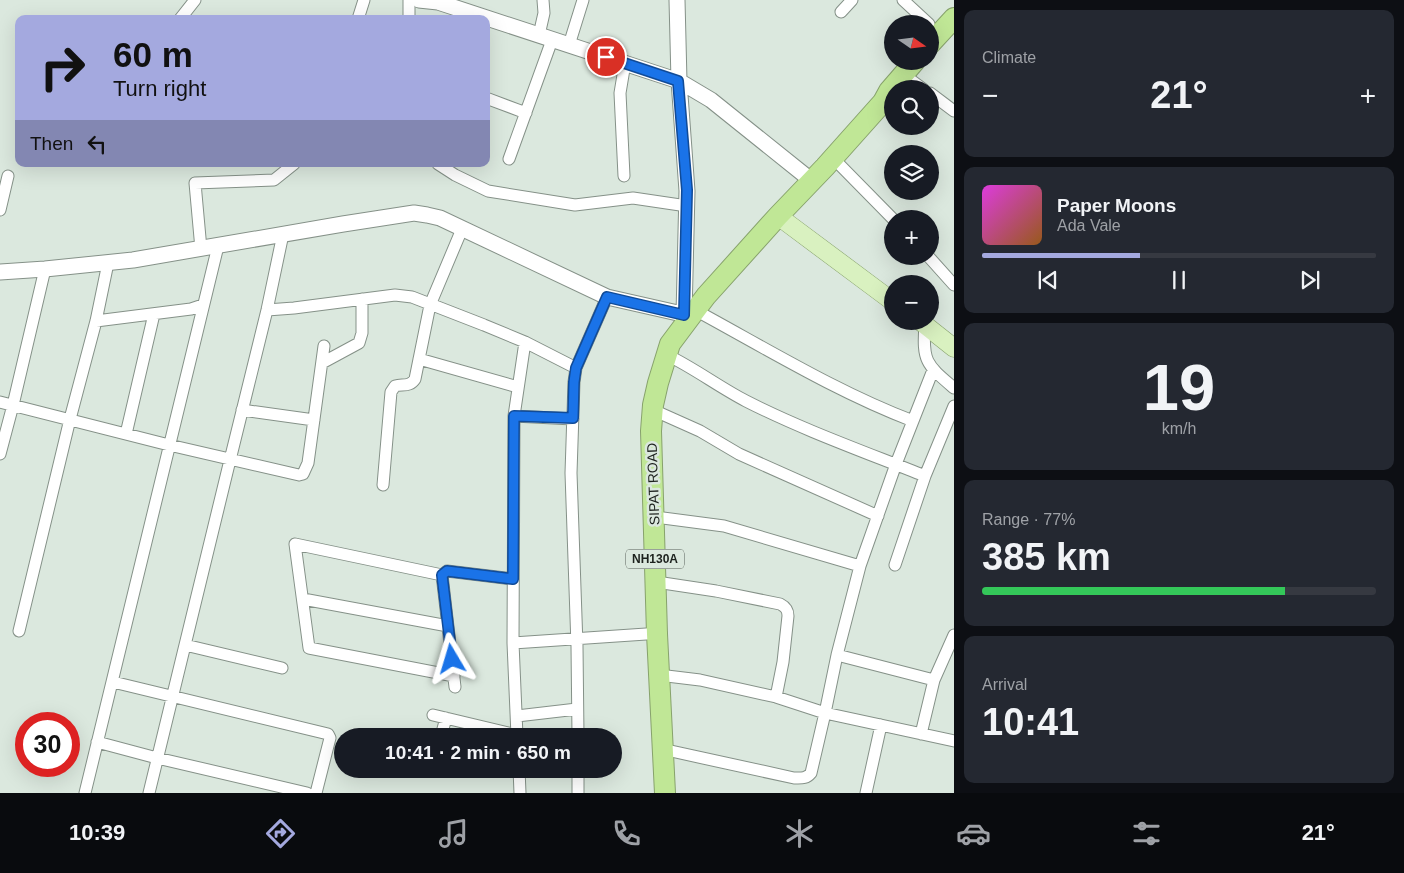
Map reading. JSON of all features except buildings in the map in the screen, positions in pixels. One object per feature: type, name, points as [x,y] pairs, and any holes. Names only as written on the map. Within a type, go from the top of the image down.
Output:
[{"type":"highway","points":[[939,32],[954,18]]},
{"type":"highway","name":"SIPAT ROAD","points":[[665,793],[661,633],[651,431],[671,357],[688,318],[706,296],[884,103]]},
{"type":"highway","name":"SIPAT ROAD","points":[[657,412],[660,423],[663,518],[661,633],[667,676],[673,793]]},
{"type":"main road","points":[[778,216],[884,295]]},
{"type":"main road","points":[[931,330],[954,348]]},
{"type":"street","points":[[183,15],[195,0]]},
{"type":"street","points":[[359,15],[364,0]]},
{"type":"street","points":[[409,0],[409,15]]},
{"type":"street","points":[[419,0],[438,2],[470,15]]},
{"type":"street","points":[[509,159],[526,113],[546,38],[543,0]]},
{"type":"street","points":[[569,45],[583,0]]},
{"type":"street","points":[[677,0],[678,81],[687,190],[688,318]]},
{"type":"street","points":[[841,12],[852,0]]},
{"type":"street","points":[[903,0],[919,15]]},
{"type":"street","points":[[490,21],[678,81],[711,100],[812,180]]},
{"type":"street","points":[[624,176],[620,93],[625,64]]},
{"type":"street","points":[[490,100],[526,113]]},
{"type":"street","points":[[939,100],[954,111]]},
{"type":"street","points":[[833,158],[884,210]]},
{"type":"street","points":[[201,249],[195,182],[274,180],[290,167]]},
{"type":"street","points":[[443,167],[488,191],[575,204],[633,198],[687,206]]},
{"type":"street","points":[[0,210],[8,176]]},
{"type":"street","points":[[0,272],[132,260],[414,213],[440,218],[607,297],[688,318],[881,409],[913,421]]},
{"type":"street","points":[[383,485],[392,392],[395,386],[408,385],[414,379],[430,305],[462,228]]},
{"type":"street","points":[[149,793],[267,310],[283,234]]},
{"type":"street","points":[[85,793],[218,246]]},
{"type":"street","points":[[19,631],[70,419],[96,321],[108,263]]},
{"type":"street","points":[[936,265],[954,285]]},
{"type":"street","points":[[0,454],[45,269]]},
{"type":"street","points":[[267,310],[395,295],[412,298],[525,342],[576,368]]},
{"type":"street","points":[[578,728],[571,473],[574,382],[576,368],[607,297]]},
{"type":"street","points":[[322,363],[359,343],[362,333],[362,299]]},
{"type":"street","points":[[96,321],[203,306]]},
{"type":"street","points":[[126,434],[154,314]]},
{"type":"street","points":[[922,330],[923,345],[929,365],[954,388]]},
{"type":"street","points":[[518,728],[513,643],[514,416],[525,342]]},
{"type":"street","points":[[0,402],[169,446],[295,475],[303,474],[308,463],[324,346]]},
{"type":"street","points":[[671,357],[745,401],[820,434],[925,476]]},
{"type":"street","points":[[419,358],[518,387]]},
{"type":"street","points":[[671,751],[794,778],[808,777],[812,769],[825,713],[836,655],[860,566],[896,464],[933,370]]},
{"type":"street","points":[[895,565],[925,476],[954,406]]},
{"type":"street","points":[[242,410],[314,420]]},
{"type":"street","points":[[657,412],[700,431],[739,454],[878,516]]},
{"type":"street","points":[[514,416],[573,418]]},
{"type":"street","points":[[663,518],[724,526],[860,566]]},
{"type":"street","points":[[295,544],[442,575],[454,681],[309,648],[295,544]]},
{"type":"street","points":[[442,575],[447,571],[513,579]]},
{"type":"street","points":[[663,583],[726,593],[785,606],[788,610],[788,616],[783,662],[776,697]]},
{"type":"street","points":[[302,599],[448,626]]},
{"type":"street","points":[[513,643],[661,633]]},
{"type":"street","points":[[921,734],[934,680],[954,635]]},
{"type":"street","points":[[185,645],[282,668]]},
{"type":"street","points":[[836,655],[934,680]]},
{"type":"street","points":[[667,676],[700,680],[776,697],[825,713],[954,741]]},
{"type":"street","points":[[113,682],[328,734],[330,738],[316,793]]},
{"type":"street","points":[[517,716],[578,709]]},
{"type":"street","points":[[433,715],[486,728]]},
{"type":"street","points":[[443,728],[446,718]]},
{"type":"street","points":[[866,793],[881,725]]},
{"type":"street","points":[[97,742],[260,788],[307,793]]},
{"type":"street","points":[[519,778],[520,793]]},
{"type":"street","points":[[578,778],[578,793]]},
{"type":"route","points":[[452,659],[442,575],[447,571],[513,579],[514,416],[573,418],[576,368],[607,297],[684,315],[687,190],[678,81],[606,57]]}]
